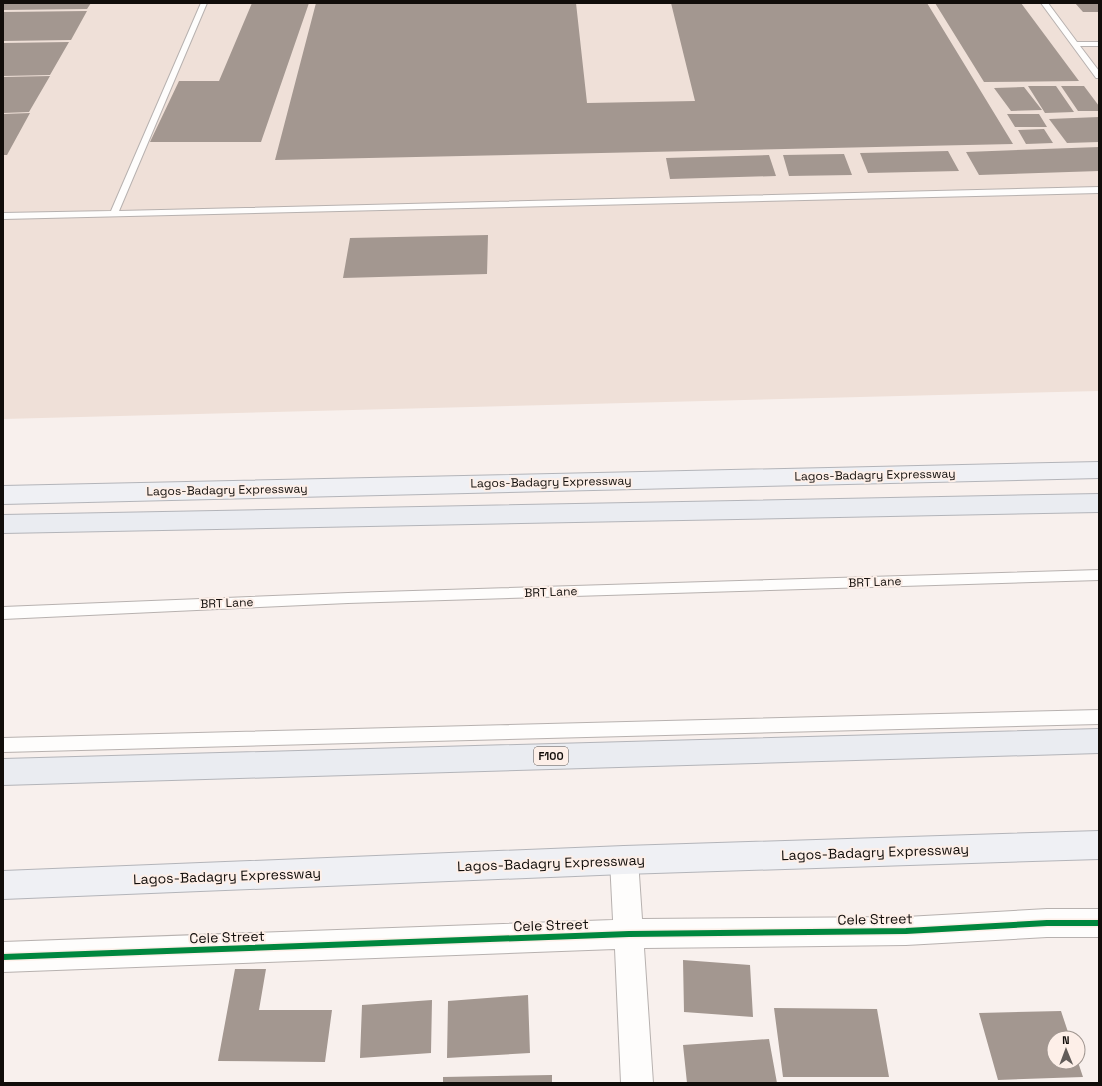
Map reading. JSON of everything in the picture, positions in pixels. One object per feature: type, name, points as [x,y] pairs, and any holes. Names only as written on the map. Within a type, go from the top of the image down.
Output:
[{"type":"highway","points":[[3,524],[1099,503]]},
{"type":"highway","name":"F100","points":[[3,772],[1099,740]]},
{"type":"main road","name":"Lagos-Badagry Expressway","points":[[3,495],[1099,470]]},
{"type":"main road","name":"Lagos-Badagry Expressway","points":[[3,885],[624,860],[1099,845]]},
{"type":"street","points":[[624,860],[637,1083]]},
{"type":"street","name":"Cele Street","points":[[3,957],[629,934],[906,931],[1047,923],[1099,923]]},
{"type":"lane","points":[[114,214],[204,3]]},
{"type":"lane","points":[[1044,3],[1099,76]]},
{"type":"lane","points":[[1076,44],[1099,44]]},
{"type":"lane","points":[[3,216],[1099,190]]},
{"type":"lane","name":"BRT Lane","points":[[3,613],[348,598],[1099,576]]},
{"type":"lane","points":[[3,745],[1099,718]]},
{"type":"shaded area","points":[[3,3],[1099,3],[1099,391],[3,419]]},
{"type":"building","points":[[3,3],[91,3],[87,9],[3,10]]},
{"type":"building","points":[[252,3],[309,3],[261,142],[150,142],[179,81],[219,81]]},
{"type":"building","points":[[316,3],[576,3],[587,103],[695,101],[671,3],[927,3],[1013,144],[275,160]]},
{"type":"building","points":[[935,3],[1021,3],[1079,81],[984,82]]},
{"type":"building","points":[[1075,3],[1099,3],[1099,12],[1083,12]]},
{"type":"building","points":[[87,11],[71,40],[3,41],[3,12]]},
{"type":"building","points":[[69,42],[50,75],[3,76],[3,43]]},
{"type":"building","points":[[50,76],[29,112],[3,113],[3,77]]},
{"type":"building","points":[[1028,86],[1056,86],[1074,112],[1045,113]]},
{"type":"building","points":[[1061,86],[1084,86],[1099,106],[1099,111],[1078,111]]},
{"type":"building","points":[[1024,87],[1042,110],[1011,111],[994,88]]},
{"type":"building","points":[[30,113],[7,155],[3,155],[3,114]]},
{"type":"building","points":[[1007,114],[1039,114],[1047,127],[1015,127]]},
{"type":"building","points":[[1099,117],[1099,142],[1067,143],[1049,119]]},
{"type":"building","points":[[1044,129],[1053,143],[1026,144],[1018,130]]},
{"type":"building","points":[[1099,147],[1099,171],[979,175],[966,152]]},
{"type":"building","points":[[948,151],[959,171],[868,173],[860,153]]},
{"type":"building","points":[[844,154],[852,175],[789,176],[783,155]]},
{"type":"building","points":[[769,155],[776,176],[670,179],[666,158]]},
{"type":"building","points":[[488,235],[487,274],[343,278],[350,238]]},
{"type":"building","points":[[683,960],[750,965],[753,1017],[684,1012]]},
{"type":"building","points":[[235,969],[266,969],[259,1010],[332,1010],[325,1062],[218,1061]]},
{"type":"building","points":[[528,995],[530,1053],[447,1058],[448,1001]]},
{"type":"building","points":[[432,1000],[431,1053],[360,1058],[362,1005]]},
{"type":"building","points":[[774,1008],[877,1009],[889,1077],[783,1077]]},
{"type":"building","points":[[1061,1011],[1067,1030],[1046,1030],[1046,1070],[1081,1070],[1083,1077],[998,1080],[979,1013]]},
{"type":"building","points":[[769,1039],[777,1083],[687,1083],[683,1045]]},
{"type":"building","points":[[552,1075],[552,1083],[443,1083],[443,1077]]},
{"type":"cycle path","points":[[3,957],[629,934],[906,931],[1047,923],[1099,923]]}]
